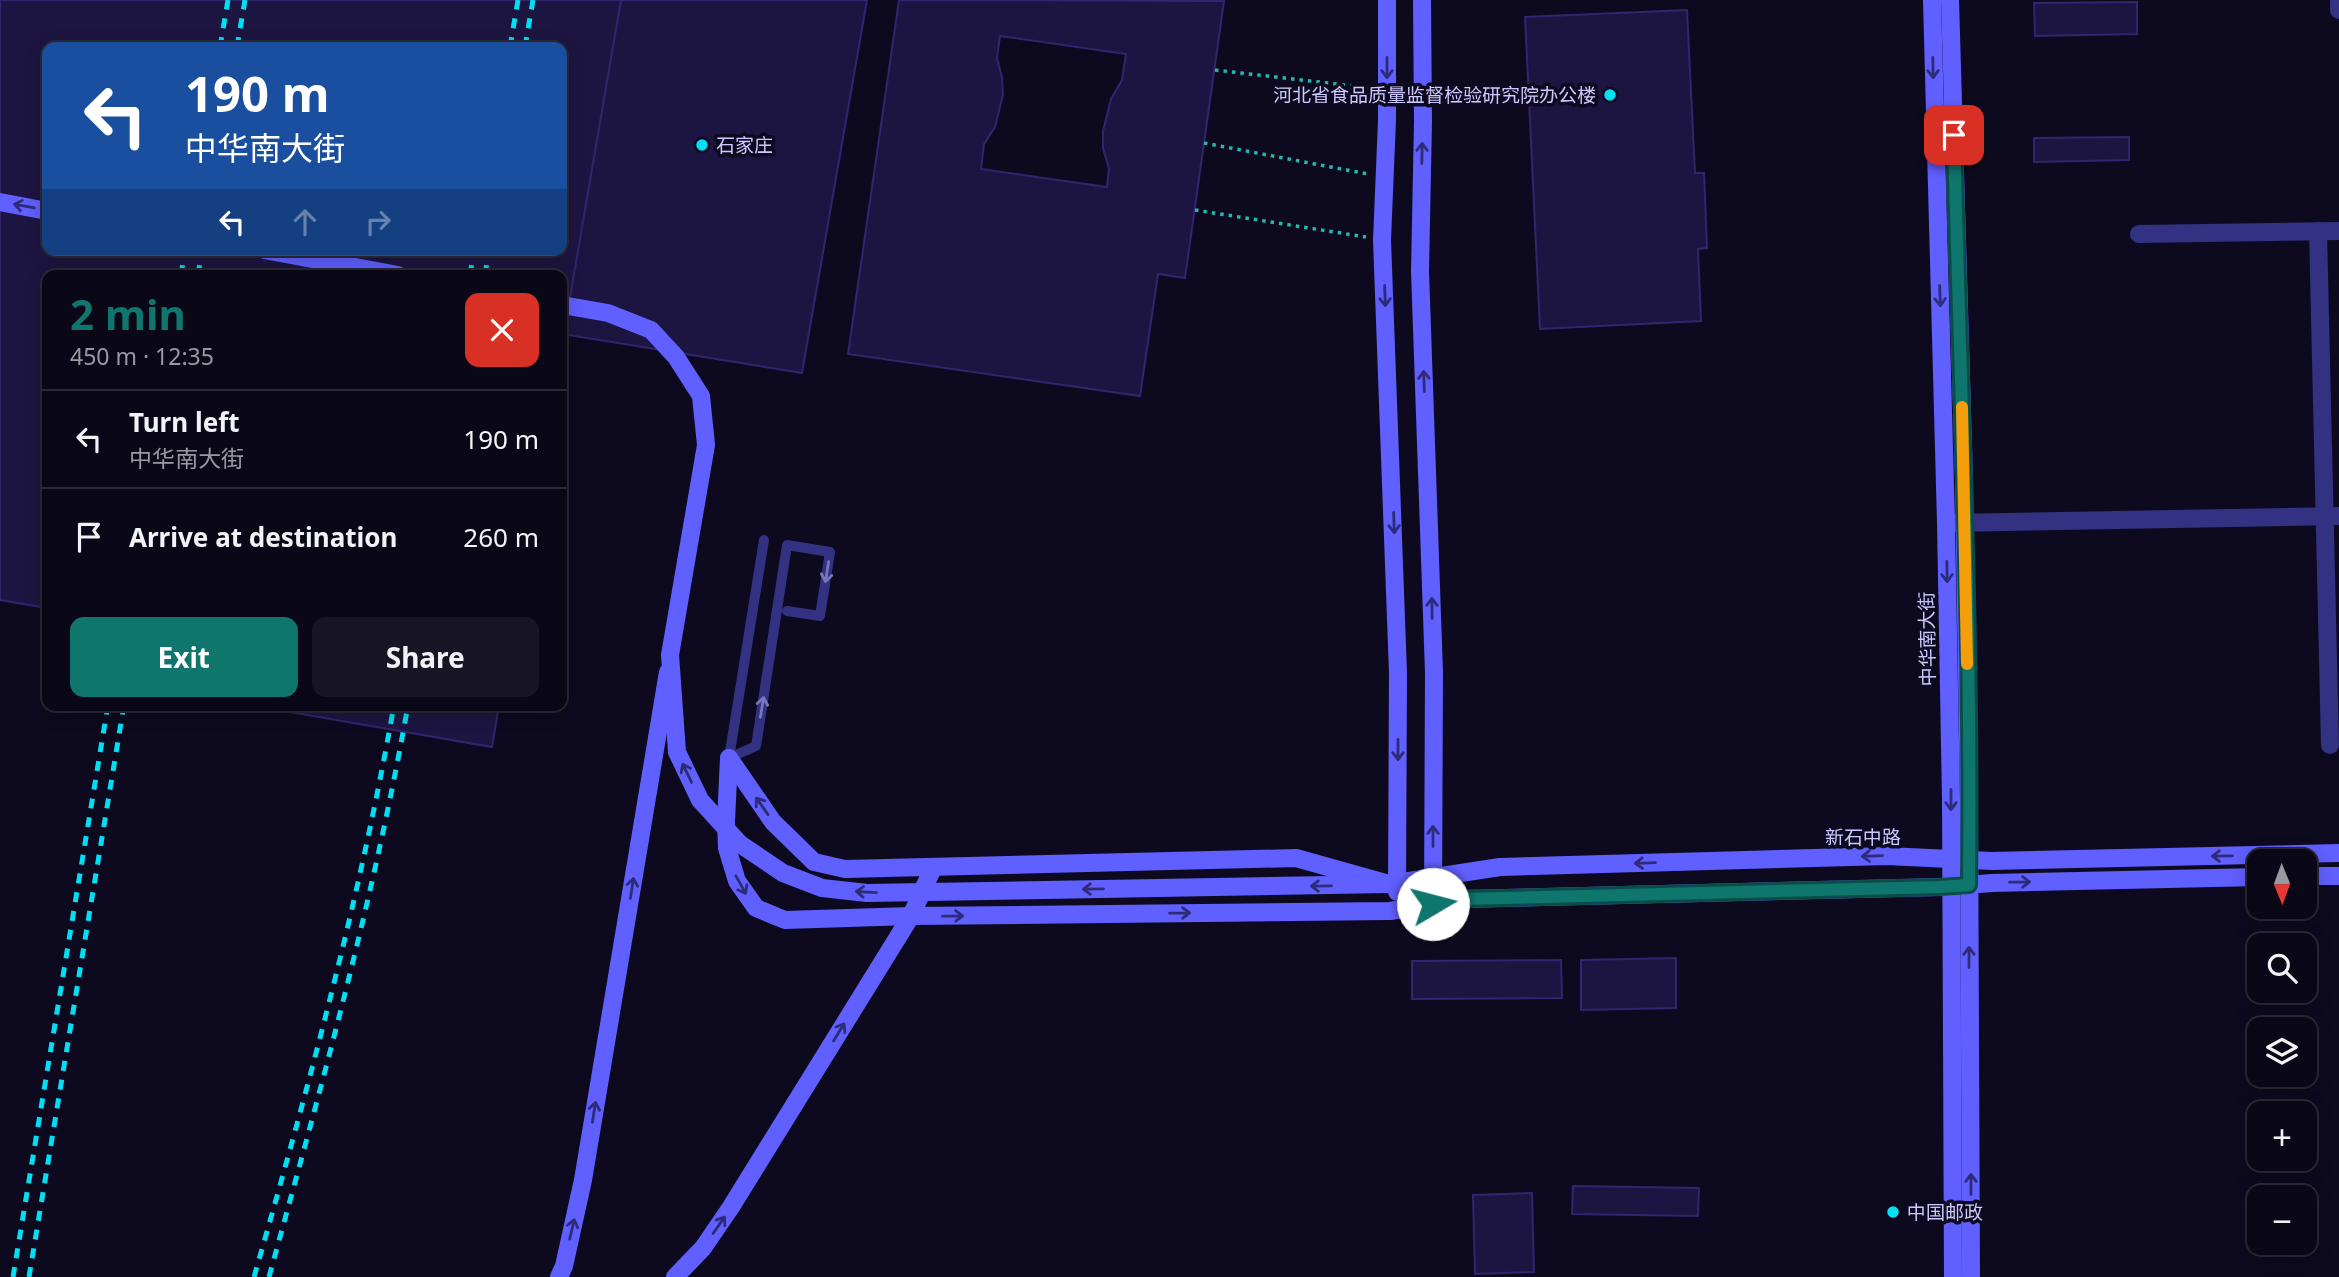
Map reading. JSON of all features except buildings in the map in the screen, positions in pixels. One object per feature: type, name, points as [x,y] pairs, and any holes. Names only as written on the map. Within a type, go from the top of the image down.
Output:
[{"type":"main road","points":[[1387,0],[1382,240],[1398,673],[1393,884],[1397,909]]},
{"type":"main road","points":[[1422,0],[1423,121],[1419,271],[1434,673],[1433,904]]},
{"type":"main road","name":"中华南大街","points":[[1932,0],[1946,523],[1953,1277]]},
{"type":"main road","name":"中华南大街","points":[[1950,0],[1965,522],[1972,1277]]},
{"type":"main road","points":[[0,202],[42,210]]},
{"type":"main road","points":[[296,256],[371,270]]},
{"type":"main road","points":[[559,1277],[564,1266],[583,1180],[706,445],[701,396],[676,357],[651,330],[608,313],[567,305]]},
{"type":"main road","name":"新石中路","points":[[670,655],[677,752],[700,800],[740,844],[783,873],[822,888],[867,893],[1393,884],[1500,867],[1887,856],[1969,860],[2339,853]]},
{"type":"main road","points":[[729,758],[773,822],[814,862],[845,869],[1296,858],[1393,884]]},
{"type":"main road","points":[[729,758],[727,848],[737,881],[756,908],[785,920],[1397,909],[1462,899],[2247,877]]},
{"type":"main road","points":[[679,1275],[704,1248],[732,1207],[911,916],[933,868]]},
{"type":"main road","points":[[2317,876],[2339,876]]},
{"type":"street","points":[[2339,0],[2339,10]]},
{"type":"street","points":[[2318,231],[2332,516],[2330,745]]},
{"type":"street","points":[[2139,234],[2339,231]]},
{"type":"street","points":[[1946,523],[2332,516]]},
{"type":"lane","points":[[729,758],[764,540]]},
{"type":"lane","points":[[729,758],[756,746],[787,545],[830,552],[820,616],[787,611]]},
{"type":"path","points":[[1215,69],[1387,90]]},
{"type":"path","points":[[1204,143],[1384,177]]},
{"type":"path","points":[[1195,210],[1382,240]]},
{"type":"railway","points":[[221,42],[228,0]]},
{"type":"railway","points":[[238,42],[245,0]]},
{"type":"railway","points":[[511,42],[518,0]]},
{"type":"railway","points":[[526,42],[533,0]]},
{"type":"railway","points":[[182,270],[184,256]]},
{"type":"railway","points":[[199,270],[201,256]]},
{"type":"railway","points":[[471,270],[473,256]]},
{"type":"railway","points":[[486,270],[488,256]]},
{"type":"railway","points":[[13,1277],[107,711]]},
{"type":"railway","points":[[29,1277],[123,711]]},
{"type":"railway","points":[[254,1277],[332,993],[393,711]]},
{"type":"railway","points":[[269,1277],[363,921],[407,711]]},
{"type":"slow traffic","points":[[1962,407],[1967,664]]},
{"type":"place","name":"河北省食品质量监督检验研究院办公楼","points":[[1610,95]]},
{"type":"place","name":"石家庄","points":[[702,145]]},
{"type":"place","name":"中国邮政","points":[[1893,1212]]},
{"type":"route","points":[[1433,904],[1462,899],[1969,885],[1965,522],[1954,135]]}]
